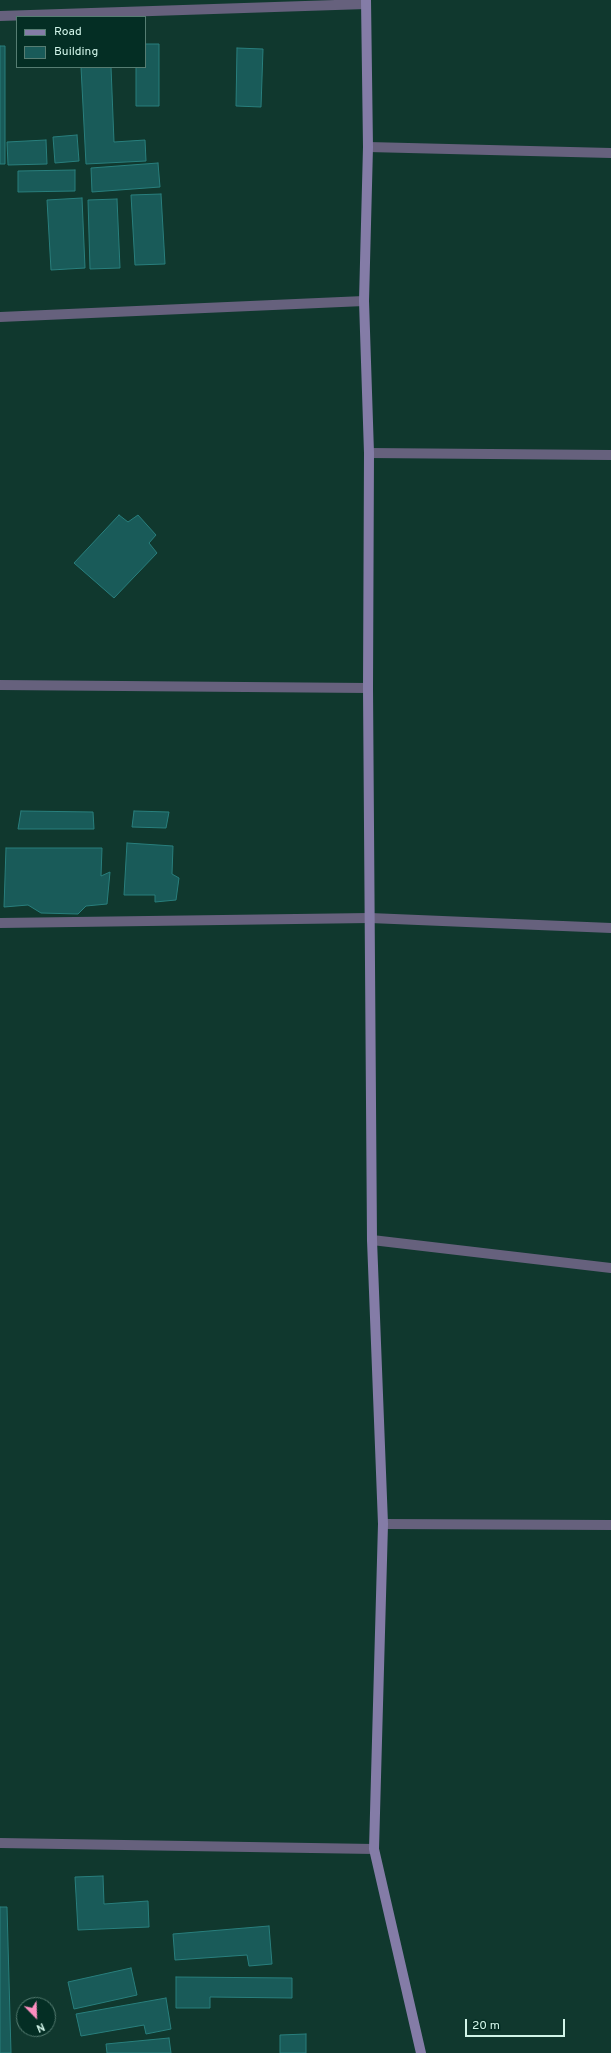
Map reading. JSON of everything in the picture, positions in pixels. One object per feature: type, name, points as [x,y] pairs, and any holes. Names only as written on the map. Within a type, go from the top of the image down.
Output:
[{"type":"street","points":[[0,16],[366,2],[368,147],[364,301],[369,453],[368,688],[372,1240],[383,1524],[374,1849],[422,2053]]},
{"type":"street","points":[[368,147],[611,153]]},
{"type":"street","points":[[0,316],[364,301]]},
{"type":"street","points":[[369,453],[611,455]]},
{"type":"street","points":[[0,685],[368,688]]},
{"type":"street","points":[[0,923],[370,918],[611,928]]},
{"type":"street","points":[[372,1240],[611,1268]]},
{"type":"street","points":[[383,1524],[611,1525]]},
{"type":"street","points":[[0,1844],[374,1849]]},
{"type":"building","points":[[146,44],[159,44],[159,106],[136,106],[136,68],[146,68]]},
{"type":"building","points":[[0,46],[5,46],[5,164],[0,164]]},
{"type":"building","points":[[237,48],[263,49],[261,107],[236,106]]},
{"type":"building","points":[[81,68],[111,68],[114,142],[145,140],[146,161],[86,164]]},
{"type":"building","points":[[77,135],[79,161],[55,163],[53,137]]},
{"type":"building","points":[[46,140],[47,164],[8,165],[7,142]]},
{"type":"building","points":[[158,163],[160,187],[92,192],[91,168]]},
{"type":"building","points":[[75,170],[75,191],[18,192],[18,171]]},
{"type":"building","points":[[161,194],[165,264],[135,265],[131,195]]},
{"type":"building","points":[[82,198],[85,268],[51,270],[47,200]]},
{"type":"building","points":[[117,199],[120,268],[90,269],[88,200]]},
{"type":"building","points":[[119,515],[128,522],[138,515],[156,535],[149,543],[157,553],[114,598],[74,563]]},
{"type":"building","points":[[21,811],[93,812],[94,829],[18,829]]},
{"type":"building","points":[[134,811],[169,812],[166,828],[132,827]]},
{"type":"building","points":[[127,843],[173,846],[172,874],[179,878],[176,900],[155,902],[155,895],[124,895]]},
{"type":"building","points":[[6,848],[102,848],[101,876],[110,872],[107,904],[86,906],[78,914],[41,913],[28,905],[4,907]]},
{"type":"building","points":[[103,1876],[104,1904],[148,1901],[149,1927],[78,1930],[75,1877]]},
{"type":"building","points":[[0,1907],[7,1907],[11,2053],[0,2053]]},
{"type":"building","points":[[269,1926],[272,1964],[249,1966],[247,1955],[175,1960],[173,1934]]},
{"type":"building","points":[[131,1968],[137,1995],[74,2009],[68,1982]]},
{"type":"building","points":[[176,1977],[292,1978],[292,1998],[210,1997],[210,2008],[176,2008]]},
{"type":"building","points":[[166,1998],[171,2029],[146,2034],[144,2025],[81,2036],[76,2014]]},
{"type":"building","points":[[306,2034],[306,2053],[280,2053],[280,2035]]},
{"type":"building","points":[[169,2038],[171,2053],[107,2053],[106,2044]]}]
